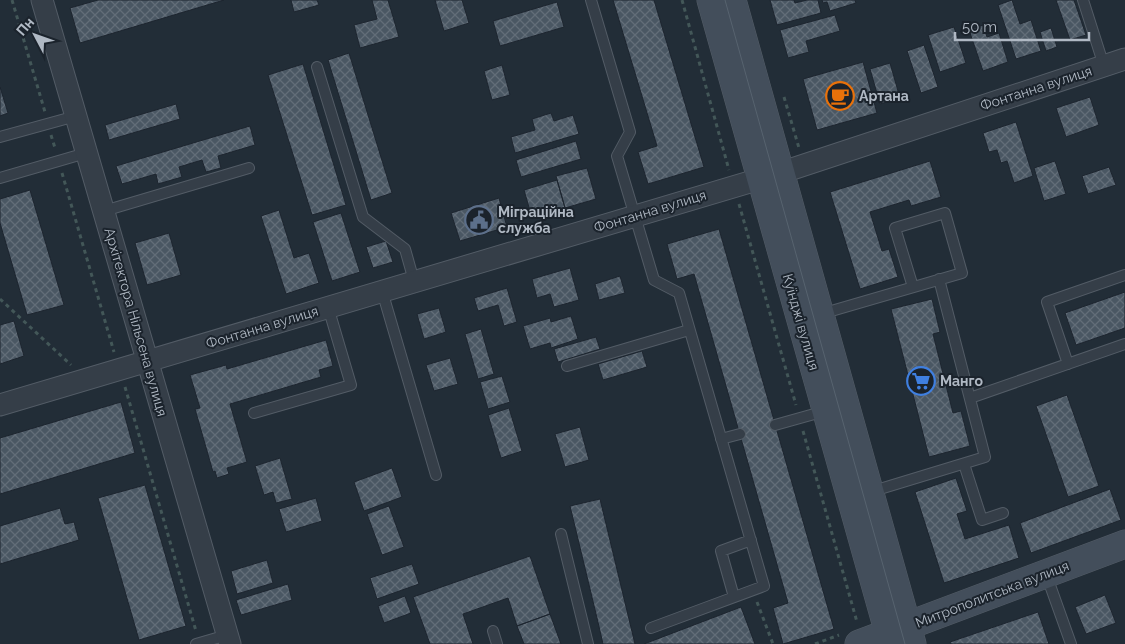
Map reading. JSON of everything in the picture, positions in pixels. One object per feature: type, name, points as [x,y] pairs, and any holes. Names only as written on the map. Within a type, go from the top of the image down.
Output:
[{"type":"main road","name":"Куїнджі вулиця","points":[[711,0],[771,175]]},
{"type":"main road","name":"Куїнджі вулиця","points":[[732,0],[771,175],[900,637]]},
{"type":"main road","name":"Митрополитська вулиця","points":[[859,644],[900,637],[1046,574],[1125,544]]},
{"type":"street","name":"Архітектора Нільсена вулиця","points":[[42,0],[229,639]]},
{"type":"street","name":"Фонтанна вулиця","points":[[0,405],[771,175],[1125,59]]},
{"type":"lane","points":[[591,0],[630,132],[617,156],[654,280],[679,293],[764,586],[651,628]]},
{"type":"lane","points":[[1083,0],[1104,66]]},
{"type":"lane","points":[[317,67],[363,218],[405,249],[414,282]]},
{"type":"lane","points":[[0,137],[76,116]]},
{"type":"lane","points":[[0,178],[86,152]]},
{"type":"lane","points":[[104,211],[249,168]]},
{"type":"lane","points":[[810,317],[962,273],[945,213],[895,228],[913,287]]},
{"type":"lane","points":[[1068,364],[1047,302],[1125,275]]},
{"type":"lane","points":[[860,495],[985,457],[939,279]]},
{"type":"lane","points":[[382,291],[436,475]]},
{"type":"lane","points":[[254,413],[351,385],[328,307]]},
{"type":"lane","points":[[567,366],[689,330]]},
{"type":"lane","points":[[970,398],[1125,344]]},
{"type":"lane","points":[[775,425],[836,408]]},
{"type":"lane","points":[[722,440],[740,434]]},
{"type":"lane","points":[[964,464],[982,520],[1003,513]]},
{"type":"lane","points":[[561,534],[588,644]]},
{"type":"lane","points":[[734,597],[721,551],[751,540]]},
{"type":"lane","points":[[1046,574],[1071,644]]},
{"type":"lane","points":[[493,631],[497,644]]},
{"type":"lane","points":[[198,644],[229,639]]},
{"type":"path","points":[[12,0],[198,644]]},
{"type":"path","points":[[682,0],[729,170]]},
{"type":"path","points":[[0,299],[71,365]]},
{"type":"path","points":[[753,590],[773,644]]},
{"type":"building","points":[[98,0],[224,0],[80,43],[70,8]]},
{"type":"building","points":[[291,0],[317,0],[319,5],[294,12]]},
{"type":"building","points":[[372,0],[388,0],[399,37],[360,48],[354,25],[377,19]]},
{"type":"building","points":[[435,0],[462,0],[469,23],[444,31]]},
{"type":"building","points":[[613,0],[654,0],[704,167],[648,184],[638,152],[657,146]]},
{"type":"building","points":[[770,0],[794,0],[795,3],[818,0],[821,13],[777,25]]},
{"type":"building","points":[[822,0],[855,0],[856,3],[830,11],[827,2],[823,3]]},
{"type":"building","points":[[1012,0],[1020,24],[1031,20],[1041,51],[1016,59],[998,5]]},
{"type":"building","points":[[1056,0],[1074,0],[1086,35],[1070,40]]},
{"type":"building","points":[[557,2],[564,27],[500,46],[493,21]]},
{"type":"building","points":[[835,15],[840,31],[806,41],[809,52],[788,58],[780,30]]},
{"type":"building","points":[[983,25],[987,37],[999,33],[1008,62],[983,71],[969,30]]},
{"type":"building","points":[[954,27],[966,63],[940,72],[928,35]]},
{"type":"building","points":[[1051,28],[1057,47],[1046,51],[1040,32]]},
{"type":"building","points":[[924,45],[938,87],[921,93],[907,51]]},
{"type":"building","points":[[349,53],[392,193],[371,200],[328,60]]},
{"type":"building","points":[[863,62],[877,113],[817,130],[803,79]]},
{"type":"building","points":[[890,63],[900,98],[880,104],[870,69]]},
{"type":"building","points":[[303,64],[346,205],[312,215],[268,75]]},
{"type":"building","points":[[502,65],[510,95],[492,100],[484,71]]},
{"type":"building","points":[[0,87],[8,113],[0,116]]},
{"type":"building","points":[[1090,97],[1099,125],[1066,137],[1056,108]]},
{"type":"building","points":[[176,104],[180,119],[109,140],[105,125]]},
{"type":"building","points":[[551,113],[554,121],[573,115],[579,134],[515,153],[511,137],[535,130],[532,119]]},
{"type":"building","points":[[1016,122],[1033,176],[1014,183],[1007,161],[1001,163],[997,150],[989,152],[983,133]]},
{"type":"building","points":[[250,126],[255,145],[218,156],[221,168],[206,172],[202,160],[179,167],[182,177],[158,184],[156,174],[122,184],[116,166]]},
{"type":"building","points":[[576,141],[581,159],[521,177],[516,160]]},
{"type":"building","points":[[930,161],[941,197],[911,206],[909,200],[870,212],[882,251],[889,249],[898,277],[860,289],[830,192]]},
{"type":"building","points":[[1055,161],[1066,194],[1044,201],[1034,168]]},
{"type":"building","points":[[1109,167],[1116,185],[1088,194],[1082,176]]},
{"type":"building","points":[[587,168],[596,199],[565,208],[556,176]]},
{"type":"building","points":[[557,180],[565,208],[532,218],[524,190]]},
{"type":"building","points":[[30,190],[64,305],[27,315],[0,223],[0,199]]},
{"type":"building","points":[[499,198],[507,227],[460,241],[451,213]]},
{"type":"building","points":[[279,210],[294,258],[309,253],[319,283],[286,294],[261,216]]},
{"type":"building","points":[[341,213],[360,272],[332,281],[313,222]]},
{"type":"building","points":[[719,229],[834,629],[783,644],[773,608],[788,603],[694,274],[677,279],[667,244]]},
{"type":"building","points":[[169,233],[181,275],[147,285],[135,243]]},
{"type":"building","points":[[386,241],[393,262],[373,268],[366,247]]},
{"type":"building","points":[[570,268],[579,300],[554,307],[550,294],[537,298],[532,279]]},
{"type":"building","points":[[620,276],[625,293],[599,300],[595,284]]},
{"type":"building","points":[[507,288],[517,322],[504,326],[498,305],[478,311],[474,298]]},
{"type":"building","points":[[1125,292],[1125,328],[1076,345],[1065,313]]},
{"type":"building","points":[[932,299],[940,332],[933,334],[953,413],[961,411],[970,446],[929,457],[891,309]]},
{"type":"building","points":[[439,308],[446,332],[424,339],[417,314]]},
{"type":"building","points":[[571,316],[578,339],[551,348],[550,343],[530,349],[523,326],[550,318],[551,322]]},
{"type":"building","points":[[14,321],[24,356],[0,364],[0,325]]},
{"type":"building","points":[[481,329],[494,374],[478,379],[465,334]]},
{"type":"building","points":[[596,337],[600,349],[558,362],[554,349]]},
{"type":"building","points":[[326,340],[333,366],[319,370],[321,377],[230,404],[247,462],[227,468],[229,474],[217,478],[215,471],[213,472],[195,409],[200,408],[190,375],[226,365],[227,369]]},
{"type":"building","points":[[642,351],[647,367],[603,380],[598,364]]},
{"type":"building","points":[[450,358],[458,384],[434,391],[426,365]]},
{"type":"building","points":[[502,376],[510,402],[488,409],[480,382]]},
{"type":"building","points":[[1067,395],[1099,486],[1068,497],[1036,406]]},
{"type":"building","points":[[121,402],[135,453],[0,494],[0,438]]},
{"type":"building","points":[[509,408],[522,451],[501,458],[488,415]]},
{"type":"building","points":[[580,427],[589,460],[565,467],[555,434]]},
{"type":"building","points":[[280,458],[292,499],[276,503],[273,492],[264,495],[255,466]]},
{"type":"building","points":[[392,468],[402,497],[364,511],[354,482]]},
{"type":"building","points":[[956,478],[967,511],[957,514],[965,539],[1009,525],[1019,558],[944,583],[915,492]]},
{"type":"building","points":[[145,485],[186,626],[139,640],[98,498]]},
{"type":"building","points":[[1110,489],[1121,520],[1031,553],[1020,523]]},
{"type":"building","points":[[316,498],[322,521],[286,532],[279,509]]},
{"type":"building","points":[[600,499],[635,644],[603,644],[570,506]]},
{"type":"building","points":[[389,506],[404,547],[382,555],[367,514]]},
{"type":"building","points":[[60,508],[65,524],[74,522],[79,540],[0,564],[0,526]]},
{"type":"building","points":[[530,556],[550,614],[517,626],[508,598],[463,614],[473,644],[430,644],[413,597]]},
{"type":"building","points":[[267,560],[273,583],[237,594],[231,571]]},
{"type":"building","points":[[412,564],[419,584],[377,599],[370,578]]},
{"type":"building","points":[[288,584],[292,600],[241,615],[236,600]]},
{"type":"building","points":[[1105,595],[1116,623],[1086,634],[1075,607]]},
{"type":"building","points":[[405,596],[411,613],[384,623],[378,606]]},
{"type":"building","points":[[741,607],[755,644],[644,644]]},
{"type":"building","points":[[1038,612],[1049,644],[951,644],[950,642]]},
{"type":"building","points":[[550,614],[561,644],[524,644],[517,626]]},
{"type":"tram line","points":[[725,0],[905,644]]},
{"type":"place","name":"Артана","points":[[840,96]]},
{"type":"place","name":"Міграційна служба","points":[[479,220]]},
{"type":"place","name":"Манго","points":[[921,381]]}]
